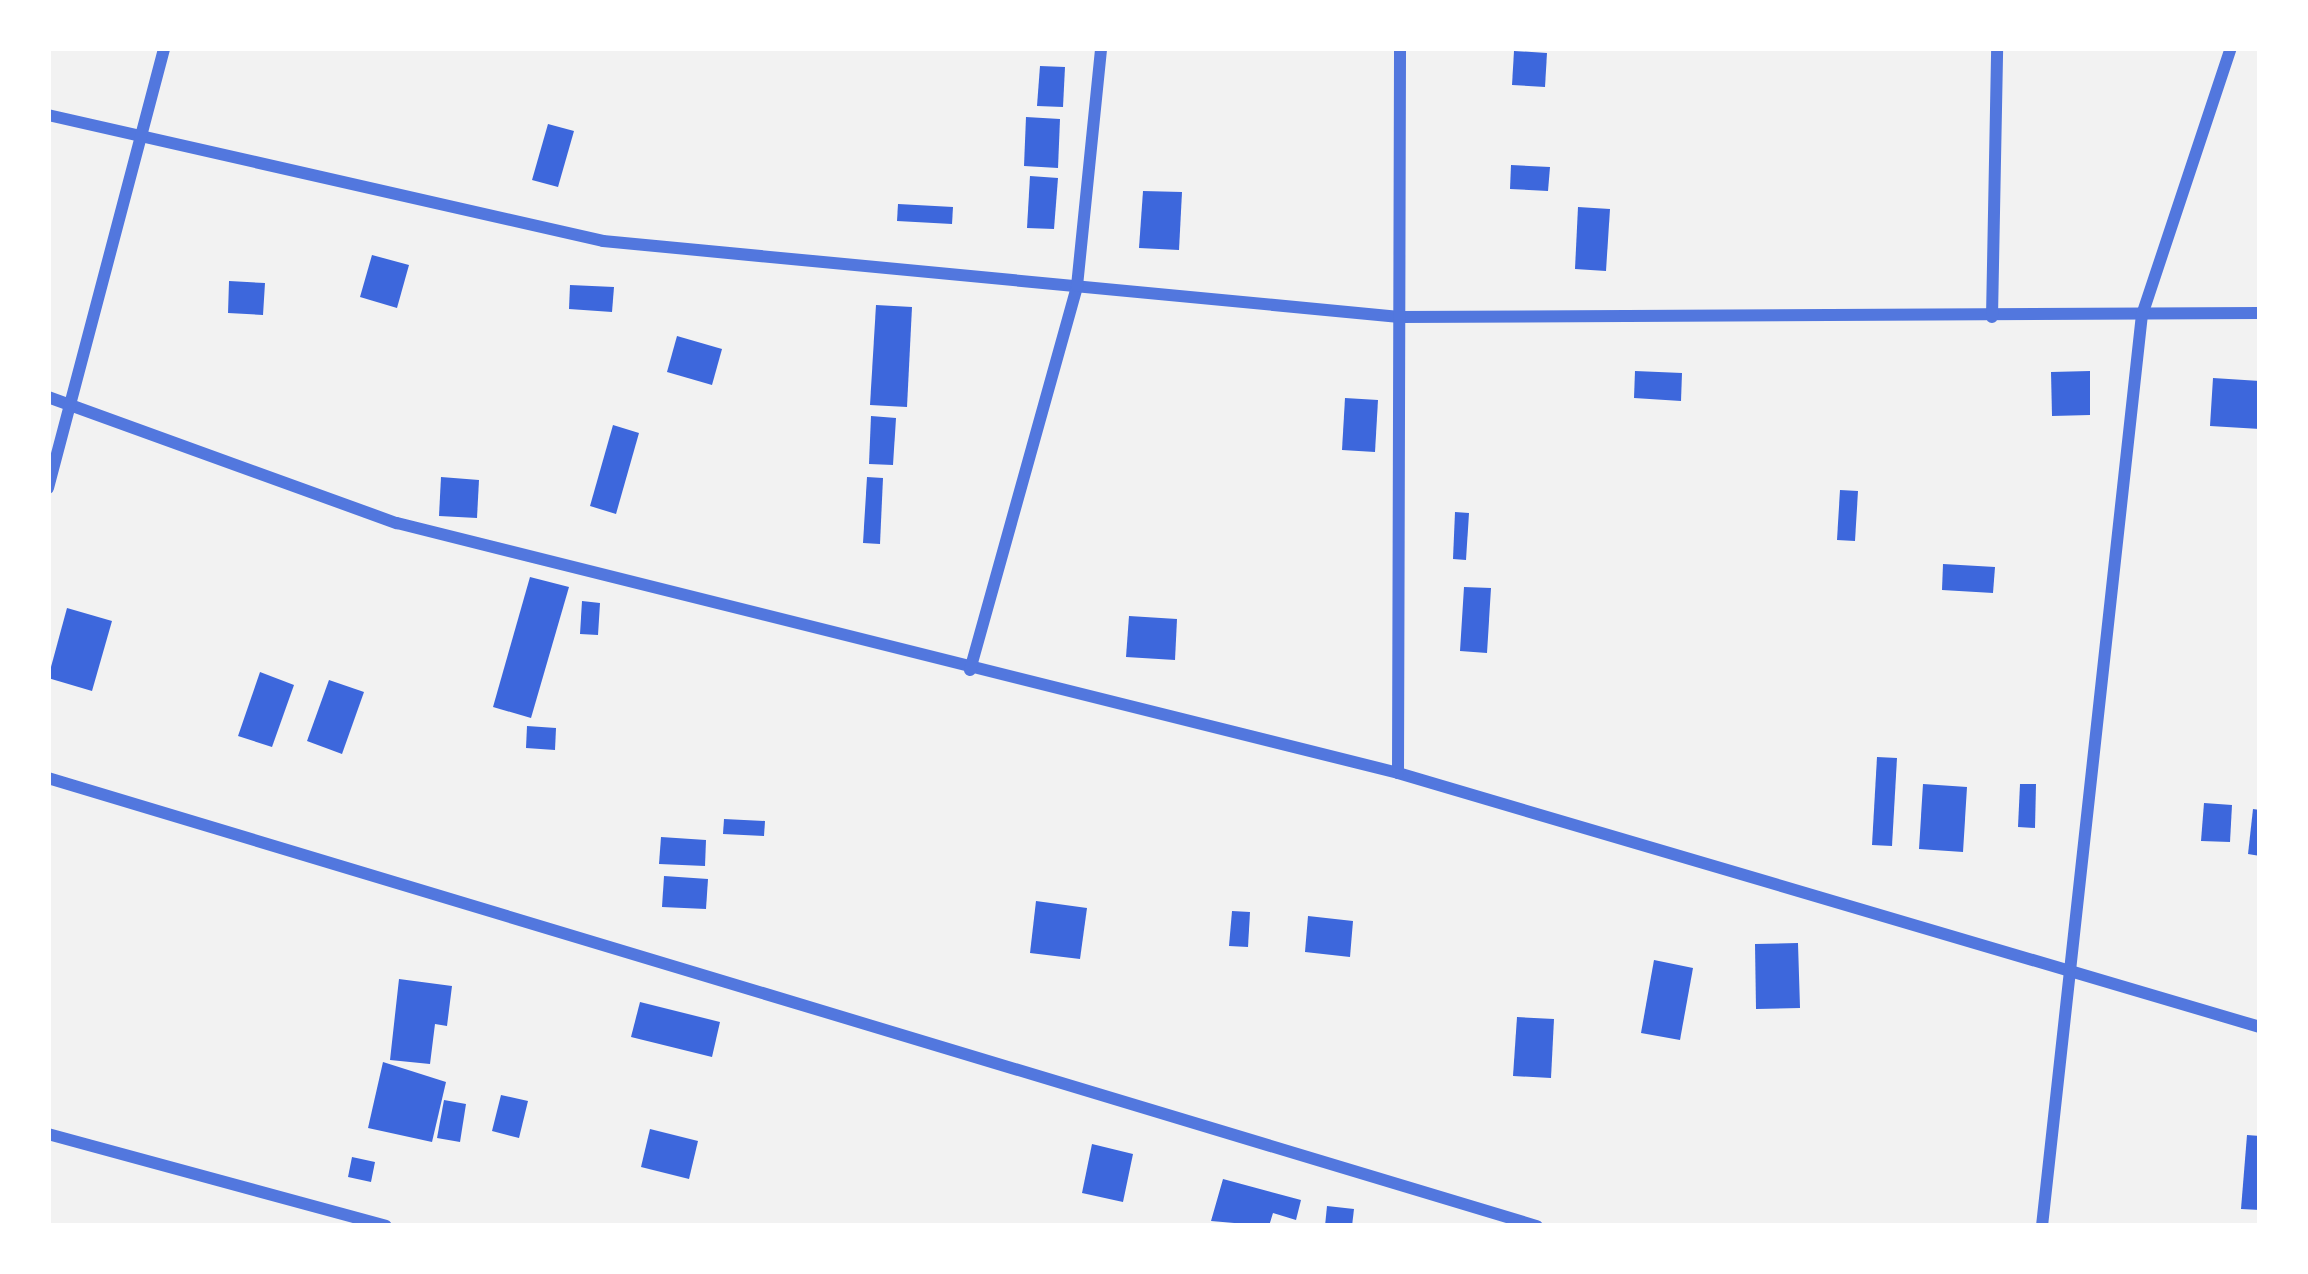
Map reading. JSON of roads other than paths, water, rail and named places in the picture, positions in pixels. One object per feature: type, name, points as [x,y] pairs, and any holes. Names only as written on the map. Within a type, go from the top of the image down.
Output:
[{"type":"street","points":[[48,488],[164,48]]},
{"type":"street","points":[[970,670],[1077,286],[1101,48]]},
{"type":"street","points":[[1397,773],[1400,48]]},
{"type":"street","points":[[1992,317],[1997,48]]},
{"type":"street","points":[[2042,1226],[2142,315],[2231,48]]},
{"type":"street","points":[[48,115],[603,241],[1399,317],[2260,313]]},
{"type":"street","points":[[48,398],[398,523],[970,670],[1397,773],[2067,974],[2260,1027]]},
{"type":"street","points":[[48,778],[1537,1226]]},
{"type":"street","points":[[48,1134],[386,1226]]}]
